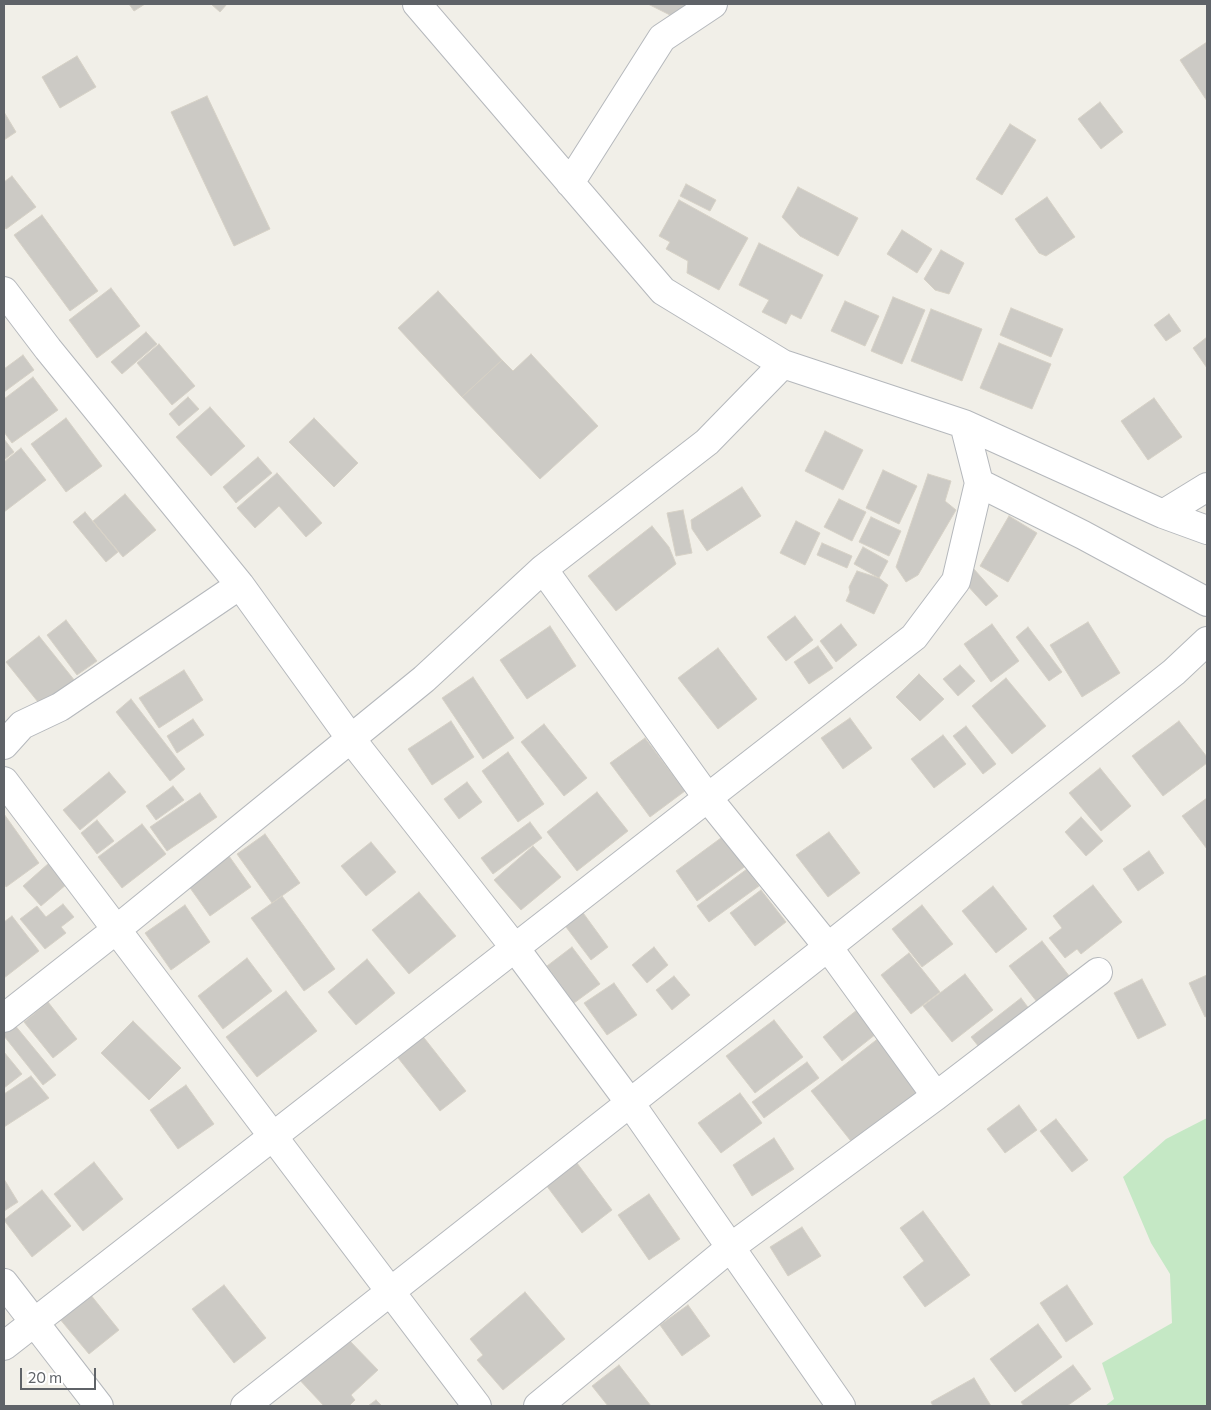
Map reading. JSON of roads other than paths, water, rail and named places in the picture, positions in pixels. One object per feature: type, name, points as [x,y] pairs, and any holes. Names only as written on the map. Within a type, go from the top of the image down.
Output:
[{"type":"street","points":[[417,4],[664,291],[782,364],[964,424],[1163,514],[1207,530]]},
{"type":"street","points":[[570,183],[662,38],[713,4]]},
{"type":"street","points":[[4,291],[48,349],[240,585],[351,738],[515,948],[630,1104],[841,1406]]},
{"type":"street","points":[[4,1018],[117,929],[424,679],[543,569],[708,442],[782,364]]},
{"type":"street","points":[[4,1346],[914,637],[956,581],[979,483],[964,424]]},
{"type":"street","points":[[979,483],[1083,535],[1207,602]]},
{"type":"street","points":[[1163,514],[1207,487]]},
{"type":"street","points":[[543,569],[707,797],[828,947],[936,1096]]},
{"type":"street","points":[[4,745],[22,725],[60,707],[240,585]]},
{"type":"street","points":[[245,1406],[390,1290],[630,1104],[1174,672],[1207,641]]},
{"type":"street","points":[[4,782],[477,1406]]},
{"type":"street","points":[[538,1406],[731,1247],[936,1096],[1098,972]]},
{"type":"street","points":[[4,1283],[99,1406]]}]
